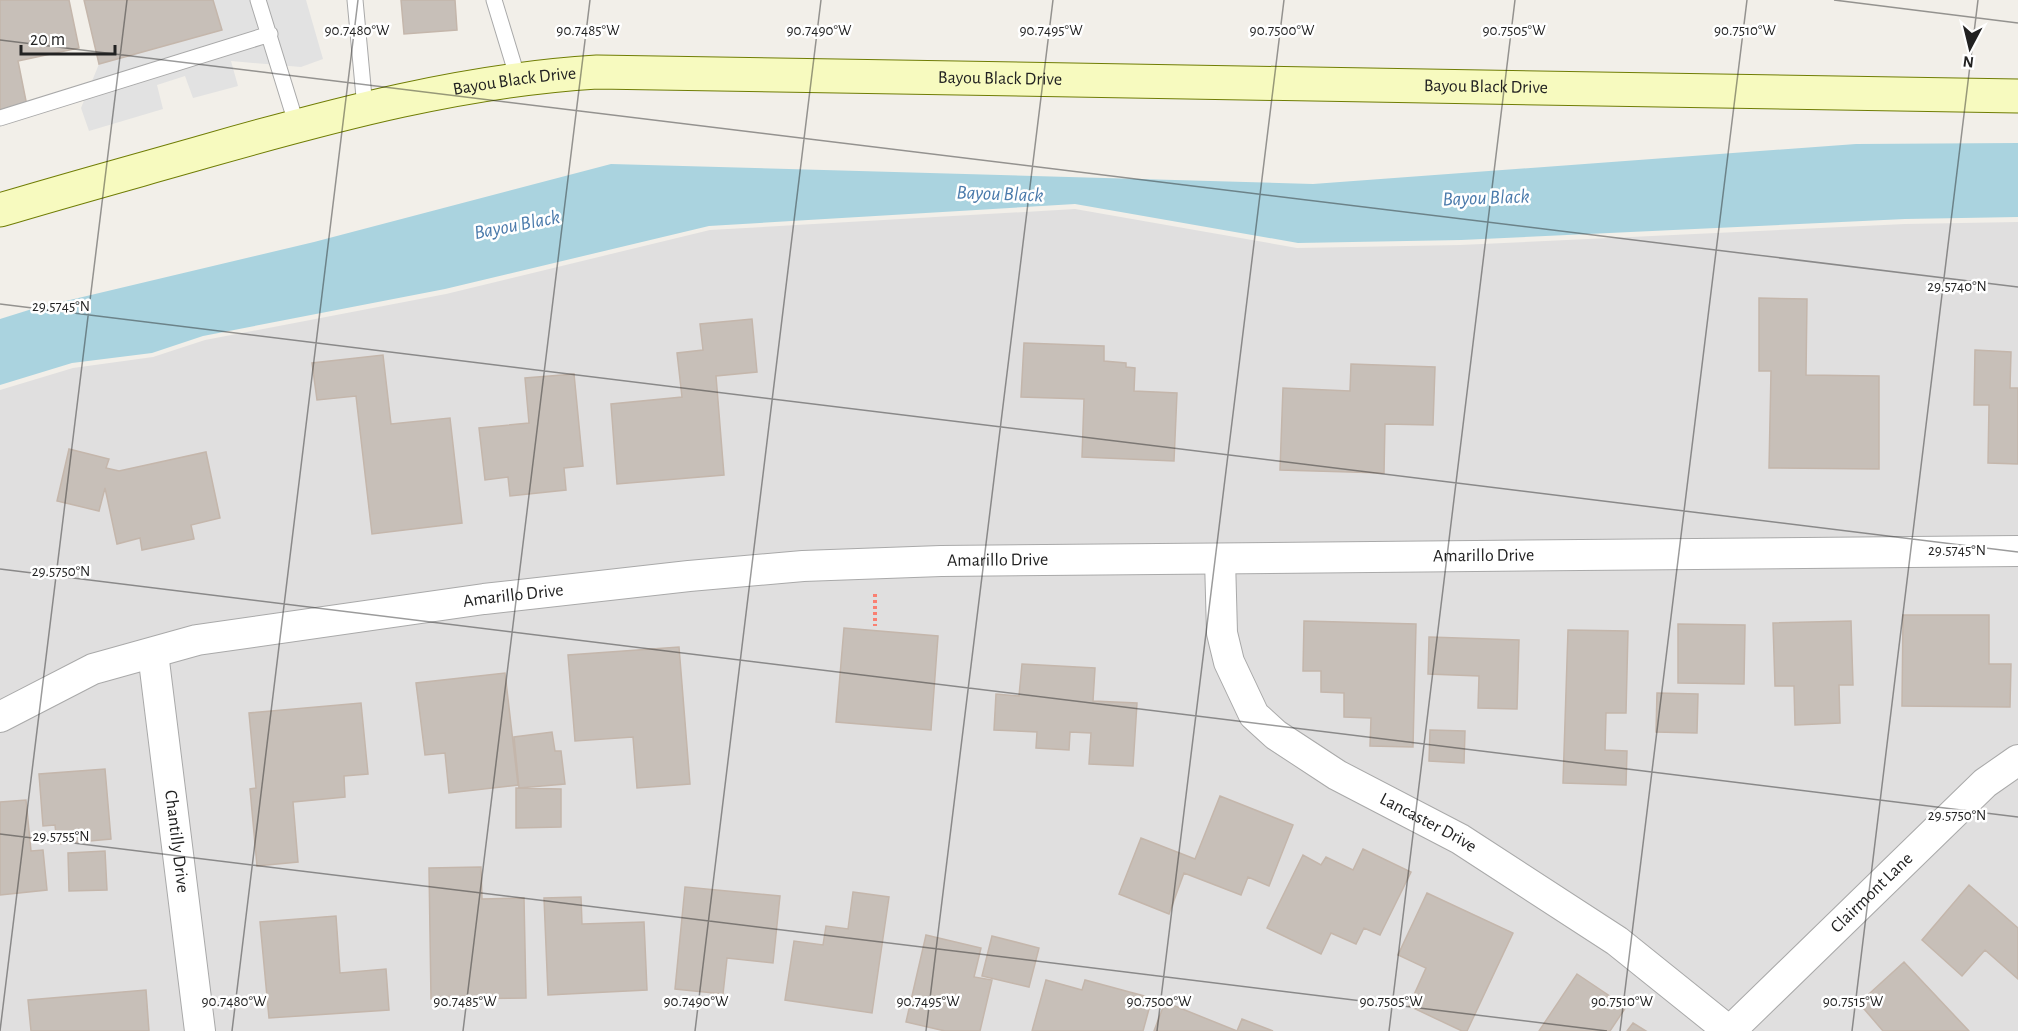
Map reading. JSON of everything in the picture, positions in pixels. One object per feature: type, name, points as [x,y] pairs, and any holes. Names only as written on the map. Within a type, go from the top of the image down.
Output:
[{"type":"main road","name":"Bayou Black Drive","points":[[0,210],[412,96],[545,75],[597,72],[2018,96]]},
{"type":"street","name":"Amarillo Drive","points":[[0,717],[93,669],[197,640],[488,598],[793,567],[941,561],[2018,551]]},
{"type":"street","name":"Lancaster Drive","points":[[1220,559],[1222,633],[1229,662],[1254,714],[1276,735],[1336,775],[1460,839],[1617,941],[1729,1031]]},
{"type":"street","name":"Chantilly Drive","points":[[153,653],[200,1031]]},
{"type":"street","name":"Clairmont Lane","points":[[1729,1031],[1985,783],[2018,760]]},
{"type":"lane","points":[[258,0],[297,126]]},
{"type":"lane","points":[[355,0],[364,108]]},
{"type":"lane","points":[[494,0],[518,79]]},
{"type":"lane","points":[[0,118],[270,34]]},
{"type":"shaded area","points":[[211,0],[306,0],[323,59],[301,67],[231,61],[238,86],[193,98],[185,76],[157,85],[163,109],[89,131],[81,108],[99,64],[222,30]]},
{"type":"shaded area","points":[[1075,209],[1297,248],[1460,245],[1905,224],[2018,222],[2018,1031],[0,1031],[0,390],[73,368],[153,357],[205,340],[446,294],[710,230]]},
{"type":"water","name":"Bayou Black","points":[[2018,143],[2018,217],[1905,219],[1461,240],[1298,243],[1075,204],[709,226],[445,289],[203,336],[152,353],[72,363],[0,385],[0,319],[32,309],[314,242],[611,164],[1313,184],[1856,144]]},
{"type":"building","points":[[0,0],[69,0],[79,48],[18,61],[27,106],[0,112]]},
{"type":"building","points":[[84,0],[213,0],[222,30],[99,64]]},
{"type":"building","points":[[401,0],[455,0],[457,30],[404,34]]},
{"type":"building","points":[[1759,298],[1807,299],[1806,375],[1879,376],[1879,469],[1769,468],[1771,371],[1759,371]]},
{"type":"building","points":[[752,319],[757,372],[716,376],[724,475],[617,484],[611,404],[682,397],[677,353],[703,350],[700,324]]},
{"type":"building","points":[[1024,343],[1104,346],[1104,361],[1126,363],[1126,367],[1135,368],[1134,391],[1177,393],[1174,461],[1082,457],[1084,399],[1021,397]]},
{"type":"building","points":[[1975,350],[2011,352],[2010,388],[2018,388],[2018,464],[1988,463],[1989,405],[1974,405]]},
{"type":"building","points":[[383,355],[391,424],[450,418],[462,523],[372,534],[356,396],[317,400],[312,363]]},
{"type":"building","points":[[1351,364],[1435,367],[1433,425],[1385,424],[1384,473],[1280,470],[1283,388],[1350,391]]},
{"type":"building","points":[[574,374],[583,466],[564,468],[566,490],[510,496],[508,477],[485,480],[479,428],[529,423],[525,378]]},
{"type":"building","points":[[69,449],[109,459],[106,468],[119,471],[206,452],[220,518],[191,525],[194,539],[142,550],[140,538],[117,544],[105,488],[99,511],[57,501]]},
{"type":"building","points":[[1903,615],[1989,615],[1989,664],[2011,664],[2010,707],[1902,706]]},
{"type":"building","points":[[1304,621],[1416,624],[1413,747],[1370,746],[1371,718],[1344,717],[1344,693],[1321,692],[1321,671],[1303,671]]},
{"type":"building","points":[[1851,621],[1853,685],[1839,685],[1840,723],[1795,725],[1794,686],[1775,686],[1773,623]]},
{"type":"building","points":[[1678,624],[1745,625],[1744,684],[1678,683]]},
{"type":"building","points":[[844,628],[938,636],[931,730],[836,722]]},
{"type":"building","points":[[1568,630],[1628,631],[1626,713],[1606,713],[1605,750],[1627,751],[1626,785],[1563,783]]},
{"type":"building","points":[[1429,637],[1519,640],[1517,709],[1478,708],[1479,676],[1428,674]]},
{"type":"building","points":[[679,647],[690,784],[637,788],[633,737],[575,741],[568,655]]},
{"type":"building","points":[[1022,664],[1095,668],[1093,701],[1137,703],[1133,766],[1089,764],[1091,733],[1070,732],[1069,750],[1036,748],[1037,732],[994,730],[996,694],[1019,696]]},
{"type":"building","points":[[505,673],[518,785],[449,793],[445,753],[425,755],[416,683]]},
{"type":"building","points":[[1657,693],[1698,694],[1697,733],[1656,732]]},
{"type":"building","points":[[361,703],[368,774],[344,776],[345,797],[293,802],[298,862],[257,866],[250,789],[256,788],[249,713]]},
{"type":"building","points":[[1430,730],[1465,731],[1464,763],[1429,761]]},
{"type":"building","points":[[552,732],[555,751],[561,751],[565,784],[519,788],[514,737]]},
{"type":"building","points":[[105,769],[111,839],[57,844],[55,825],[43,826],[39,774]]},
{"type":"building","points":[[516,788],[561,789],[561,827],[516,828]]},
{"type":"building","points":[[1220,796],[1293,825],[1269,886],[1248,877],[1241,895],[1184,873],[1169,914],[1119,894],[1141,838],[1195,859]]},
{"type":"building","points":[[26,800],[31,851],[43,850],[47,890],[0,895],[0,802]]},
{"type":"building","points":[[1363,849],[1411,872],[1380,935],[1364,928],[1356,944],[1331,933],[1321,954],[1267,928],[1303,855],[1321,865],[1326,857],[1353,870]]},
{"type":"building","points":[[105,851],[107,890],[69,891],[68,853]]},
{"type":"building","points":[[481,867],[482,899],[524,898],[526,998],[431,999],[429,868]]},
{"type":"building","points":[[1969,885],[2018,928],[2018,979],[1985,950],[1962,976],[1922,940]]},
{"type":"building","points":[[685,887],[780,896],[773,963],[727,958],[723,994],[675,989]]},
{"type":"building","points":[[853,892],[889,897],[872,1013],[785,1000],[794,941],[823,945],[826,926],[848,929]]},
{"type":"building","points":[[1427,893],[1513,933],[1467,1031],[1462,1031],[1409,1006],[1426,968],[1398,955]]},
{"type":"building","points":[[581,897],[582,924],[644,922],[647,990],[548,995],[544,898]]},
{"type":"building","points":[[336,916],[340,973],[386,969],[389,1010],[269,1018],[260,922]]},
{"type":"building","points":[[926,935],[981,948],[974,977],[992,980],[980,1031],[945,1031],[906,1022]]},
{"type":"building","points":[[992,936],[1039,948],[1029,987],[982,976]]},
{"type":"building","points":[[1904,962],[1969,1031],[1883,1031],[1859,1003]]},
{"type":"building","points":[[1577,974],[1626,1007],[1610,1031],[1539,1031]]},
{"type":"building","points":[[1046,980],[1082,990],[1085,980],[1152,998],[1143,1031],[1032,1031]]},
{"type":"building","points":[[146,990],[149,1031],[31,1031],[28,1000]]},
{"type":"building","points":[[1165,1002],[1237,1031],[1154,1031]]},
{"type":"building","points":[[1242,1019],[1273,1031],[1237,1031]]},
{"type":"building","points":[[1633,1023],[1646,1031],[1627,1031]]}]
